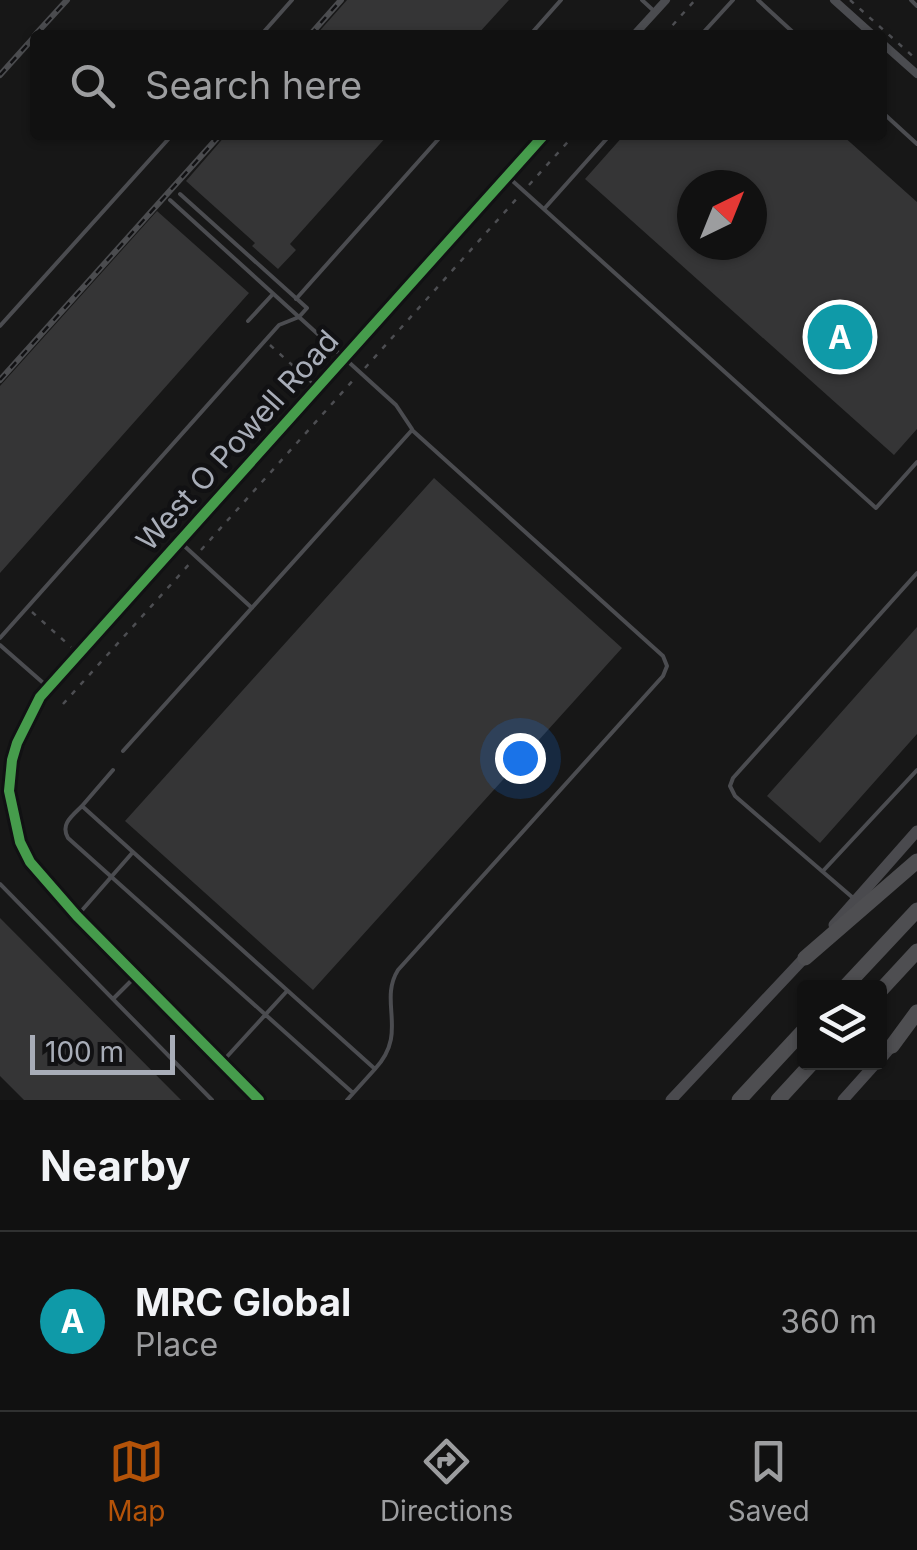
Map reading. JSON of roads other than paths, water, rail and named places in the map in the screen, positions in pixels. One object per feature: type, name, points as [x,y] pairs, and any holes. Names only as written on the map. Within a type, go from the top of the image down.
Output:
[{"type":"highway","points":[[805,958],[917,861]]},
{"type":"highway","points":[[851,980],[917,910]]},
{"type":"highway","points":[[887,983],[917,951]]},
{"type":"highway","points":[[892,1046],[917,1015]]},
{"type":"highway","points":[[739,1100],[797,1038]]},
{"type":"highway","points":[[778,1100],[806,1070]]},
{"type":"main road","points":[[671,1100],[805,958],[917,831]]},
{"type":"main road","points":[[887,1051],[892,1046]]},
{"type":"main road","points":[[843,1100],[870,1070]]},
{"type":"street","points":[[639,30],[666,0]]},
{"type":"street","points":[[834,0],[867,30]]},
{"type":"street","points":[[887,47],[917,74]]},
{"type":"street","name":"West O Powell Road","points":[[5,791],[17,743],[40,697],[539,140]]},
{"type":"street","points":[[5,791],[30,862],[77,916],[260,1100]]},
{"type":"lane","points":[[265,30],[292,0]]},
{"type":"lane","points":[[534,30],[561,0]]},
{"type":"lane","points":[[642,0],[655,12]]},
{"type":"lane","points":[[705,30],[733,0]]},
{"type":"lane","points":[[758,0],[791,30]]},
{"type":"lane","points":[[911,0],[917,6]]},
{"type":"lane","points":[[887,117],[917,144]]},
{"type":"lane","points":[[0,326],[167,140]]},
{"type":"lane","points":[[296,299],[438,140]]},
{"type":"lane","points":[[544,209],[606,140]]},
{"type":"lane","points":[[507,176],[876,508],[917,462]]},
{"type":"lane","points":[[49,688],[0,641],[265,341],[306,308],[180,194]]},
{"type":"lane","points":[[170,200],[396,404],[412,430],[663,656],[667,666],[398,970],[392,985],[388,1053],[347,1100]]},
{"type":"lane","points":[[248,321],[273,293]]},
{"type":"lane","points":[[123,751],[412,430]]},
{"type":"lane","points":[[180,542],[252,608]]},
{"type":"lane","points":[[856,900],[735,796],[730,786],[733,778],[917,573]]},
{"type":"lane","points":[[113,770],[67,821],[65,834],[353,1094]]},
{"type":"lane","points":[[823,872],[917,770]]},
{"type":"lane","points":[[82,806],[375,1069]]},
{"type":"lane","points":[[77,916],[133,852]]},
{"type":"lane","points":[[0,884],[212,1100]]},
{"type":"lane","points":[[113,999],[137,976]]},
{"type":"lane","points":[[223,1062],[287,990]]},
{"type":"railway","points":[[40,30],[67,0]]},
{"type":"railway","points":[[314,30],[341,0]]},
{"type":"railway","points":[[0,75],[30,42]]},
{"type":"railway","points":[[0,380],[216,140]]},
{"type":"place","name":"MRC Global","points":[[840,337]]}]
